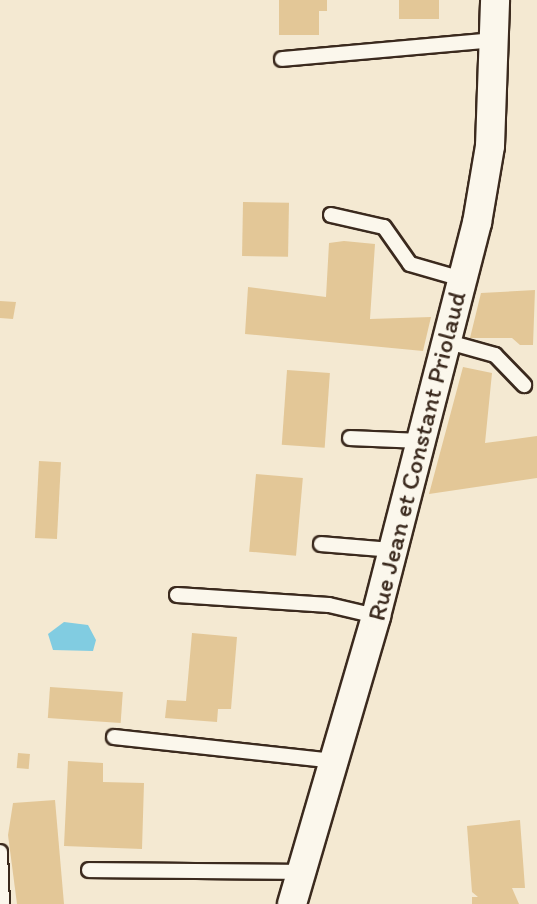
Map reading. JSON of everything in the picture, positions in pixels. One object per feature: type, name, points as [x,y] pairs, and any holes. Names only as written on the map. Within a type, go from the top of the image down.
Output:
[{"type":"street","name":"Rue Jean et Constant Priolaud","points":[[292,904],[336,761],[376,616],[462,279],[490,146],[496,40],[495,0]]},
{"type":"lane","points":[[282,59],[496,40]]},
{"type":"lane","points":[[331,215],[384,227],[410,264],[462,279]]},
{"type":"lane","points":[[445,341],[495,355],[524,385]]},
{"type":"lane","points":[[350,438],[420,441]]},
{"type":"lane","points":[[321,544],[393,550]]},
{"type":"lane","points":[[177,595],[329,604],[376,616]]},
{"type":"lane","points":[[114,737],[336,761]]},
{"type":"lane","points":[[0,852],[2,904]]},
{"type":"lane","points":[[89,870],[302,872]]},
{"type":"water","points":[[64,622],[88,625],[96,640],[93,651],[53,650],[48,634]]},
{"type":"building","points":[[279,0],[327,0],[327,11],[319,11],[319,35],[279,35]]},
{"type":"building","points":[[399,0],[439,0],[439,19],[399,19]]},
{"type":"building","points":[[243,202],[289,203],[288,257],[242,256]]},
{"type":"building","points":[[344,241],[375,244],[370,319],[431,317],[423,351],[245,334],[248,287],[326,297],[329,243]]},
{"type":"building","points":[[535,290],[533,345],[520,345],[512,338],[470,338],[481,293]]},
{"type":"building","points":[[0,301],[16,302],[13,319],[0,318]]},
{"type":"building","points":[[463,367],[492,373],[485,443],[537,436],[537,478],[429,494]]},
{"type":"building","points":[[287,370],[330,373],[325,448],[282,445]]},
{"type":"building","points":[[39,461],[61,462],[57,539],[35,538]]},
{"type":"building","points":[[256,474],[303,478],[296,556],[249,552]]},
{"type":"building","points":[[192,633],[237,637],[231,709],[218,709],[217,722],[165,718],[167,700],[186,701]]},
{"type":"building","points":[[50,687],[123,692],[121,723],[48,718]]},
{"type":"building","points":[[18,753],[30,754],[29,769],[17,768]]},
{"type":"building","points":[[68,761],[103,763],[103,782],[144,783],[142,849],[64,846]]},
{"type":"building","points":[[55,800],[64,904],[17,904],[8,835],[13,803]]},
{"type":"building","points":[[520,820],[525,888],[512,888],[519,904],[472,904],[472,897],[478,897],[472,892],[467,826]]}]
